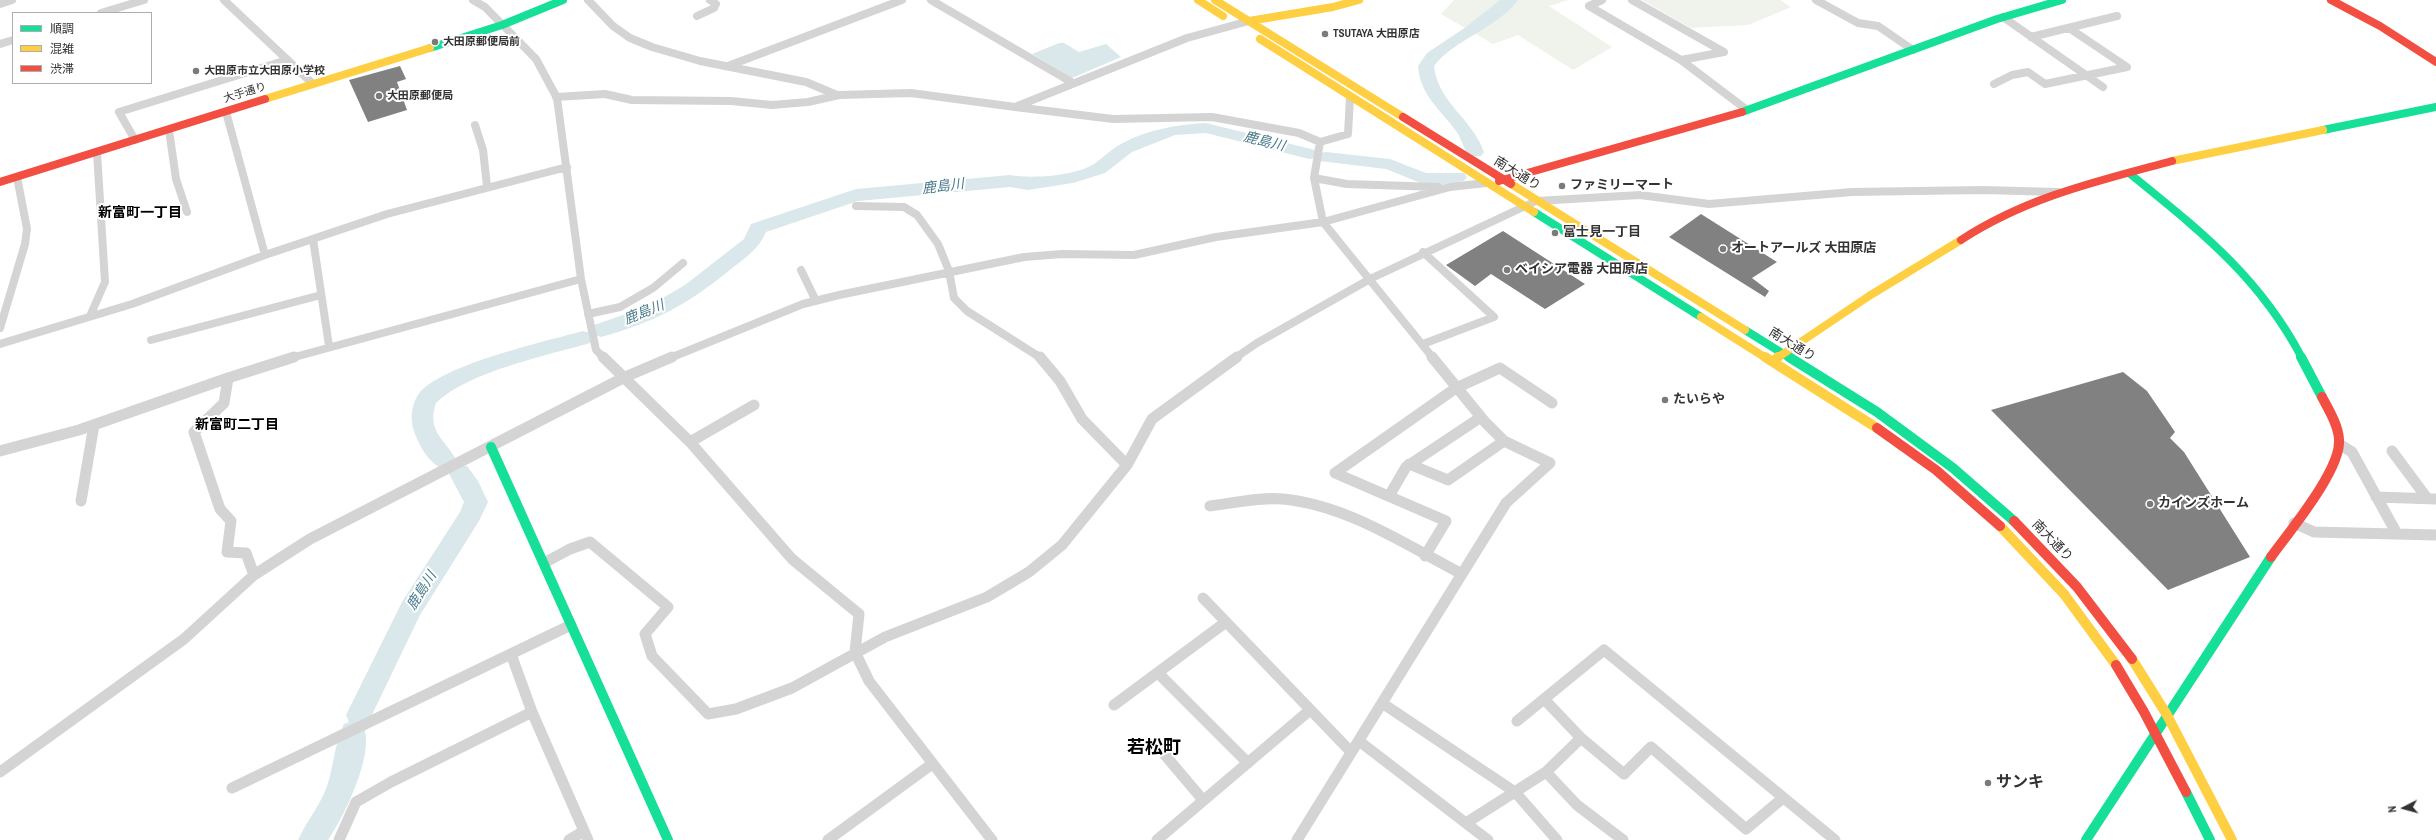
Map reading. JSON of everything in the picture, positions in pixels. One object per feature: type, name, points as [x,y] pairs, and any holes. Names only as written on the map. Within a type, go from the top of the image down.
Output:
[{"type":"main road","name":"大手通り","points":[[0,182],[502,25],[564,0]]},
{"type":"main road","name":"南大通り","points":[[1198,0],[1524,207],[1863,418],[1919,457],[1996,521],[2062,593],[2105,646],[2156,730],[2210,840]]},
{"type":"main road","name":"南大通り","points":[[1215,0],[1877,412],[1932,450],[1992,500],[2042,548],[2082,591],[2111,628],[2166,713],[2232,840]]},
{"type":"main road","points":[[1249,21],[1333,7],[1359,0]]},
{"type":"main road","points":[[1486,183],[1504,181],[1561,162],[1747,110],[1822,85],[2003,17],[2062,0]]},
{"type":"main road","points":[[2331,0],[2380,26],[2436,62]]},
{"type":"main road","points":[[1772,361],[1869,296],[1981,227],[2058,192],[2177,160],[2436,107]]},
{"type":"main road","points":[[2086,840],[2166,713],[2327,476],[2339,444],[2331,412],[2273,308],[2244,274],[2202,233],[2129,173]]},
{"type":"main road","points":[[491,448],[668,840]]},
{"type":"street","points":[[0,4],[12,0]]},
{"type":"street","points":[[104,12],[142,0]]},
{"type":"street","points":[[224,0],[313,84]]},
{"type":"street","points":[[473,0],[485,7],[536,59],[556,97],[582,279],[596,350],[690,442],[792,559],[858,614],[855,652],[869,681],[992,840]]},
{"type":"street","points":[[588,0],[613,26],[630,38],[652,47],[726,66],[806,82],[837,95]]},
{"type":"street","points":[[697,16],[714,8],[716,4],[710,0]]},
{"type":"street","points":[[726,66],[772,51],[813,33],[902,0]]},
{"type":"street","points":[[931,0],[1073,83]]},
{"type":"street","points":[[1602,0],[1589,6],[1681,60],[1747,110]]},
{"type":"street","points":[[1632,0],[1724,52],[1681,60]]},
{"type":"street","points":[[1816,0],[1858,22],[1878,26],[1913,50]]},
{"type":"street","points":[[2032,37],[2117,16]]},
{"type":"street","points":[[2003,17],[2103,87]]},
{"type":"street","points":[[1015,107],[1187,38],[1235,23],[1249,21]]},
{"type":"street","points":[[1994,84],[2012,75],[2028,72],[2045,84],[2127,67],[2069,28]]},
{"type":"street","points":[[0,44],[12,40]]},
{"type":"street","points":[[135,140],[119,112],[287,60]]},
{"type":"street","points":[[556,97],[605,94],[632,100],[730,101],[772,105],[808,102],[837,95],[911,93],[1113,119],[1212,117],[1264,125],[1299,133],[1320,142],[1348,134],[1350,97]]},
{"type":"street","points":[[226,112],[265,255]]},
{"type":"street","points":[[476,125],[488,186]]},
{"type":"street","points":[[169,130],[176,179],[187,212]]},
{"type":"street","points":[[1297,840],[1506,503],[1550,462],[1504,441],[1481,417],[1456,388],[1370,278],[1323,222],[1314,178],[1320,142]]},
{"type":"street","points":[[90,316],[104,282],[97,152]]},
{"type":"street","points":[[0,344],[132,304],[265,255],[406,208],[567,166]]},
{"type":"street","points":[[0,328],[25,244],[27,229],[16,177]]},
{"type":"street","points":[[1314,178],[1347,184],[1450,187],[1486,183]]},
{"type":"street","points":[[0,772],[184,639],[254,575],[310,539],[491,448],[625,377],[746,326],[816,301],[949,271],[1024,257],[1062,254],[1134,255],[1224,235],[1323,222],[1450,187]]},
{"type":"street","points":[[544,563],[570,549],[590,542],[668,606],[645,634],[652,656],[708,714],[736,709],[792,688],[855,652],[885,637],[987,597],[1029,572],[1062,545],[1127,465],[1152,419],[1177,399],[1257,343],[1370,278],[1423,252],[1536,201],[1640,195],[1709,204],[1852,192],[2058,192]]},
{"type":"street","points":[[856,206],[904,207],[917,215],[938,244],[949,271],[954,298],[966,311],[1040,357],[1060,381],[1082,419],[1127,465]]},
{"type":"street","points":[[313,239],[329,346]]},
{"type":"street","points":[[1423,252],[1494,317],[1423,344]]},
{"type":"street","points":[[588,314],[620,307],[653,288],[683,263]]},
{"type":"street","points":[[802,270],[816,301]]},
{"type":"street","points":[[0,451],[94,425],[228,378],[329,346],[582,279]]},
{"type":"street","points":[[151,340],[321,295]]},
{"type":"street","points":[[1425,556],[1446,521],[1335,473],[1456,388],[1500,368],[1552,403]]},
{"type":"street","points":[[228,378],[224,403],[194,432],[220,509],[231,521],[227,552],[246,553],[254,575]]},
{"type":"street","points":[[690,442],[754,405]]},
{"type":"street","points":[[1389,496],[1409,464],[1481,417]]},
{"type":"street","points":[[81,501],[94,425]]},
{"type":"street","points":[[1409,464],[1448,480],[1504,441]]},
{"type":"street","points":[[2339,444],[2352,452],[2397,534]]},
{"type":"street","points":[[2392,451],[2431,498]]},
{"type":"street","points":[[2376,497],[2431,498]]},
{"type":"street","points":[[1210,506],[1282,499],[1307,502],[1351,519],[1462,574]]},
{"type":"street","points":[[2294,523],[2314,532],[2436,535]]},
{"type":"street","points":[[1203,598],[1351,752]]},
{"type":"street","points":[[1114,705],[1226,622]]},
{"type":"street","points":[[232,788],[571,626]]},
{"type":"street","points":[[1517,721],[1604,650],[1835,840]]},
{"type":"street","points":[[511,654],[532,712],[586,836],[569,840]]},
{"type":"street","points":[[1158,673],[1248,763]]},
{"type":"street","points":[[1544,699],[1581,738],[1624,774],[1651,747],[1746,829],[1783,798]]},
{"type":"street","points":[[1382,703],[1515,792],[1557,840]]},
{"type":"street","points":[[1157,840],[1310,710]]},
{"type":"street","points":[[339,840],[356,802],[391,782],[532,712]]},
{"type":"street","points":[[1466,823],[1546,772],[1581,738]]},
{"type":"street","points":[[1359,741],[1488,840]]},
{"type":"street","points":[[1159,748],[1204,800]]},
{"type":"street","points":[[828,840],[932,764]]},
{"type":"street","points":[[1546,772],[1577,805],[1623,840]]},
{"type":"shaded area","points":[[1454,0],[1568,0],[1549,6],[1612,47],[1573,70],[1518,35],[1493,44],[1441,14]]},
{"type":"shaded area","points":[[1642,0],[1780,0],[1791,7],[1748,25],[1691,28]]},
{"type":"shaded area","points":[[1059,43],[1064,43],[1079,52],[1106,44],[1121,57],[1072,78],[1032,54]]},
{"type":"building","name":"大田原郵便局","points":[[400,66],[406,79],[397,82],[407,110],[368,122],[349,80]]},
{"type":"building","name":"オートアールズ 大田原店","points":[[1701,214],[1777,262],[1752,278],[1769,291],[1765,297],[1669,237]]},
{"type":"building","name":"ベイシア電器 大田原店","points":[[1503,231],[1585,284],[1545,309],[1491,274],[1475,286],[1446,265]]},
{"type":"building","name":"カインズホーム","points":[[2123,372],[2147,391],[2175,432],[2170,438],[2184,452],[2250,557],[2168,590],[1991,410]]},
{"type":"waterway","name":"鹿島川","points":[[1475,152],[1471,140],[1464,129],[1432,91],[1427,79],[1426,66],[1433,56],[1472,30],[1510,0]]},
{"type":"waterway","name":"鹿島川","points":[[601,330],[656,311],[692,290],[752,242],[758,228],[856,195],[897,193],[979,183],[1010,181],[1028,184],[1073,177],[1099,169],[1126,148],[1156,135],[1174,130],[1206,128],[1309,154]]},
{"type":"waterway","name":"鹿島川","points":[[1326,157],[1390,164],[1423,178],[1442,179],[1458,177]]},
{"type":"waterway","name":"鹿島川","points":[[446,461],[434,449],[424,430],[423,410],[429,397],[440,388],[478,370],[525,354],[583,338]]},
{"type":"waterway","name":"鹿島川","points":[[359,715],[411,609],[471,515],[476,502],[470,487],[459,472]]},
{"type":"waterway","name":"鹿島川","points":[[312,840],[327,816],[340,789],[349,760],[353,732]]},
{"type":"traffic: fast","points":[[430,48],[502,25],[563,0]]},
{"type":"traffic: fast","points":[[1742,112],[1821,85],[1997,19],[2062,0]]},
{"type":"traffic: fast","points":[[2323,130],[2436,107]]},
{"type":"traffic: fast","points":[[2129,173],[2206,236],[2258,289],[2286,330],[2322,397]]},
{"type":"traffic: fast","points":[[1534,212],[1701,317]]},
{"type":"traffic: fast","points":[[1745,330],[1877,412],[1953,468],[2014,521]]},
{"type":"traffic: fast","points":[[491,447],[668,840]]},
{"type":"traffic: fast","points":[[2086,840],[2271,557]]},
{"type":"traffic: fast","points":[[2186,792],[2210,840]]},
{"type":"traffic: slow","points":[[1198,0],[1223,16]]},
{"type":"traffic: slow","points":[[1215,0],[1403,117]]},
{"type":"traffic: slow","points":[[1249,21],[1333,7],[1359,0]]},
{"type":"traffic: slow","points":[[1260,39],[1534,212]]},
{"type":"traffic: slow","points":[[265,99],[430,48]]},
{"type":"traffic: slow","points":[[2172,161],[2323,130]]},
{"type":"traffic: slow","points":[[1511,184],[1745,330]]},
{"type":"traffic: slow","points":[[1777,358],[1869,296],[1961,240]]},
{"type":"traffic: slow","points":[[1701,317],[1877,428]]},
{"type":"traffic: slow","points":[[2000,526],[2064,594],[2116,665]]},
{"type":"traffic: slow","points":[[2132,659],[2167,715],[2232,840]]},
{"type":"traffic: jam","points":[[2331,0],[2380,26],[2436,62]]},
{"type":"traffic: jam","points":[[0,182],[265,99]]},
{"type":"traffic: jam","points":[[1499,181],[1742,112]]},
{"type":"traffic: jam","points":[[1403,117],[1511,184]]},
{"type":"traffic: jam","points":[[1961,240],[1981,227],[2058,192],[2172,161]]},
{"type":"traffic: jam","points":[[2271,557],[2320,488],[2329,473],[2335,458],[2339,445],[2338,434],[2331,413],[2322,397]]},
{"type":"traffic: jam","points":[[1877,428],[1936,470],[2000,526]]},
{"type":"traffic: jam","points":[[2014,521],[2062,569],[2091,604],[2132,659]]},
{"type":"traffic: jam","points":[[2116,665],[2144,712],[2186,792]]},
{"type":"place","name":"TSUTAYA 大田原店","points":[[1325,34]]},
{"type":"place","name":"大田原郵便局前","points":[[435,42]]},
{"type":"place","name":"大田原市立大田原小学校","points":[[196,71]]},
{"type":"place","name":"大田原郵便局","points":[[379,96]]},
{"type":"place","name":"ファミリーマート","points":[[1562,186]]},
{"type":"place","name":"富士見一丁目","points":[[1555,233]]},
{"type":"place","name":"オートアールズ 大田原店","points":[[1723,249]]},
{"type":"place","name":"ベイシア電器 大田原店","points":[[1507,270]]},
{"type":"place","name":"たいらや","points":[[1665,400]]},
{"type":"place","name":"カインズホーム","points":[[2150,504]]},
{"type":"place","name":"サンキ","points":[[1988,783]]},
{"type":"district","name":"新富町一丁目","points":[[140,213]]},
{"type":"district","name":"新富町二丁目","points":[[237,425]]},
{"type":"district","name":"若松町","points":[[1154,748]]}]
